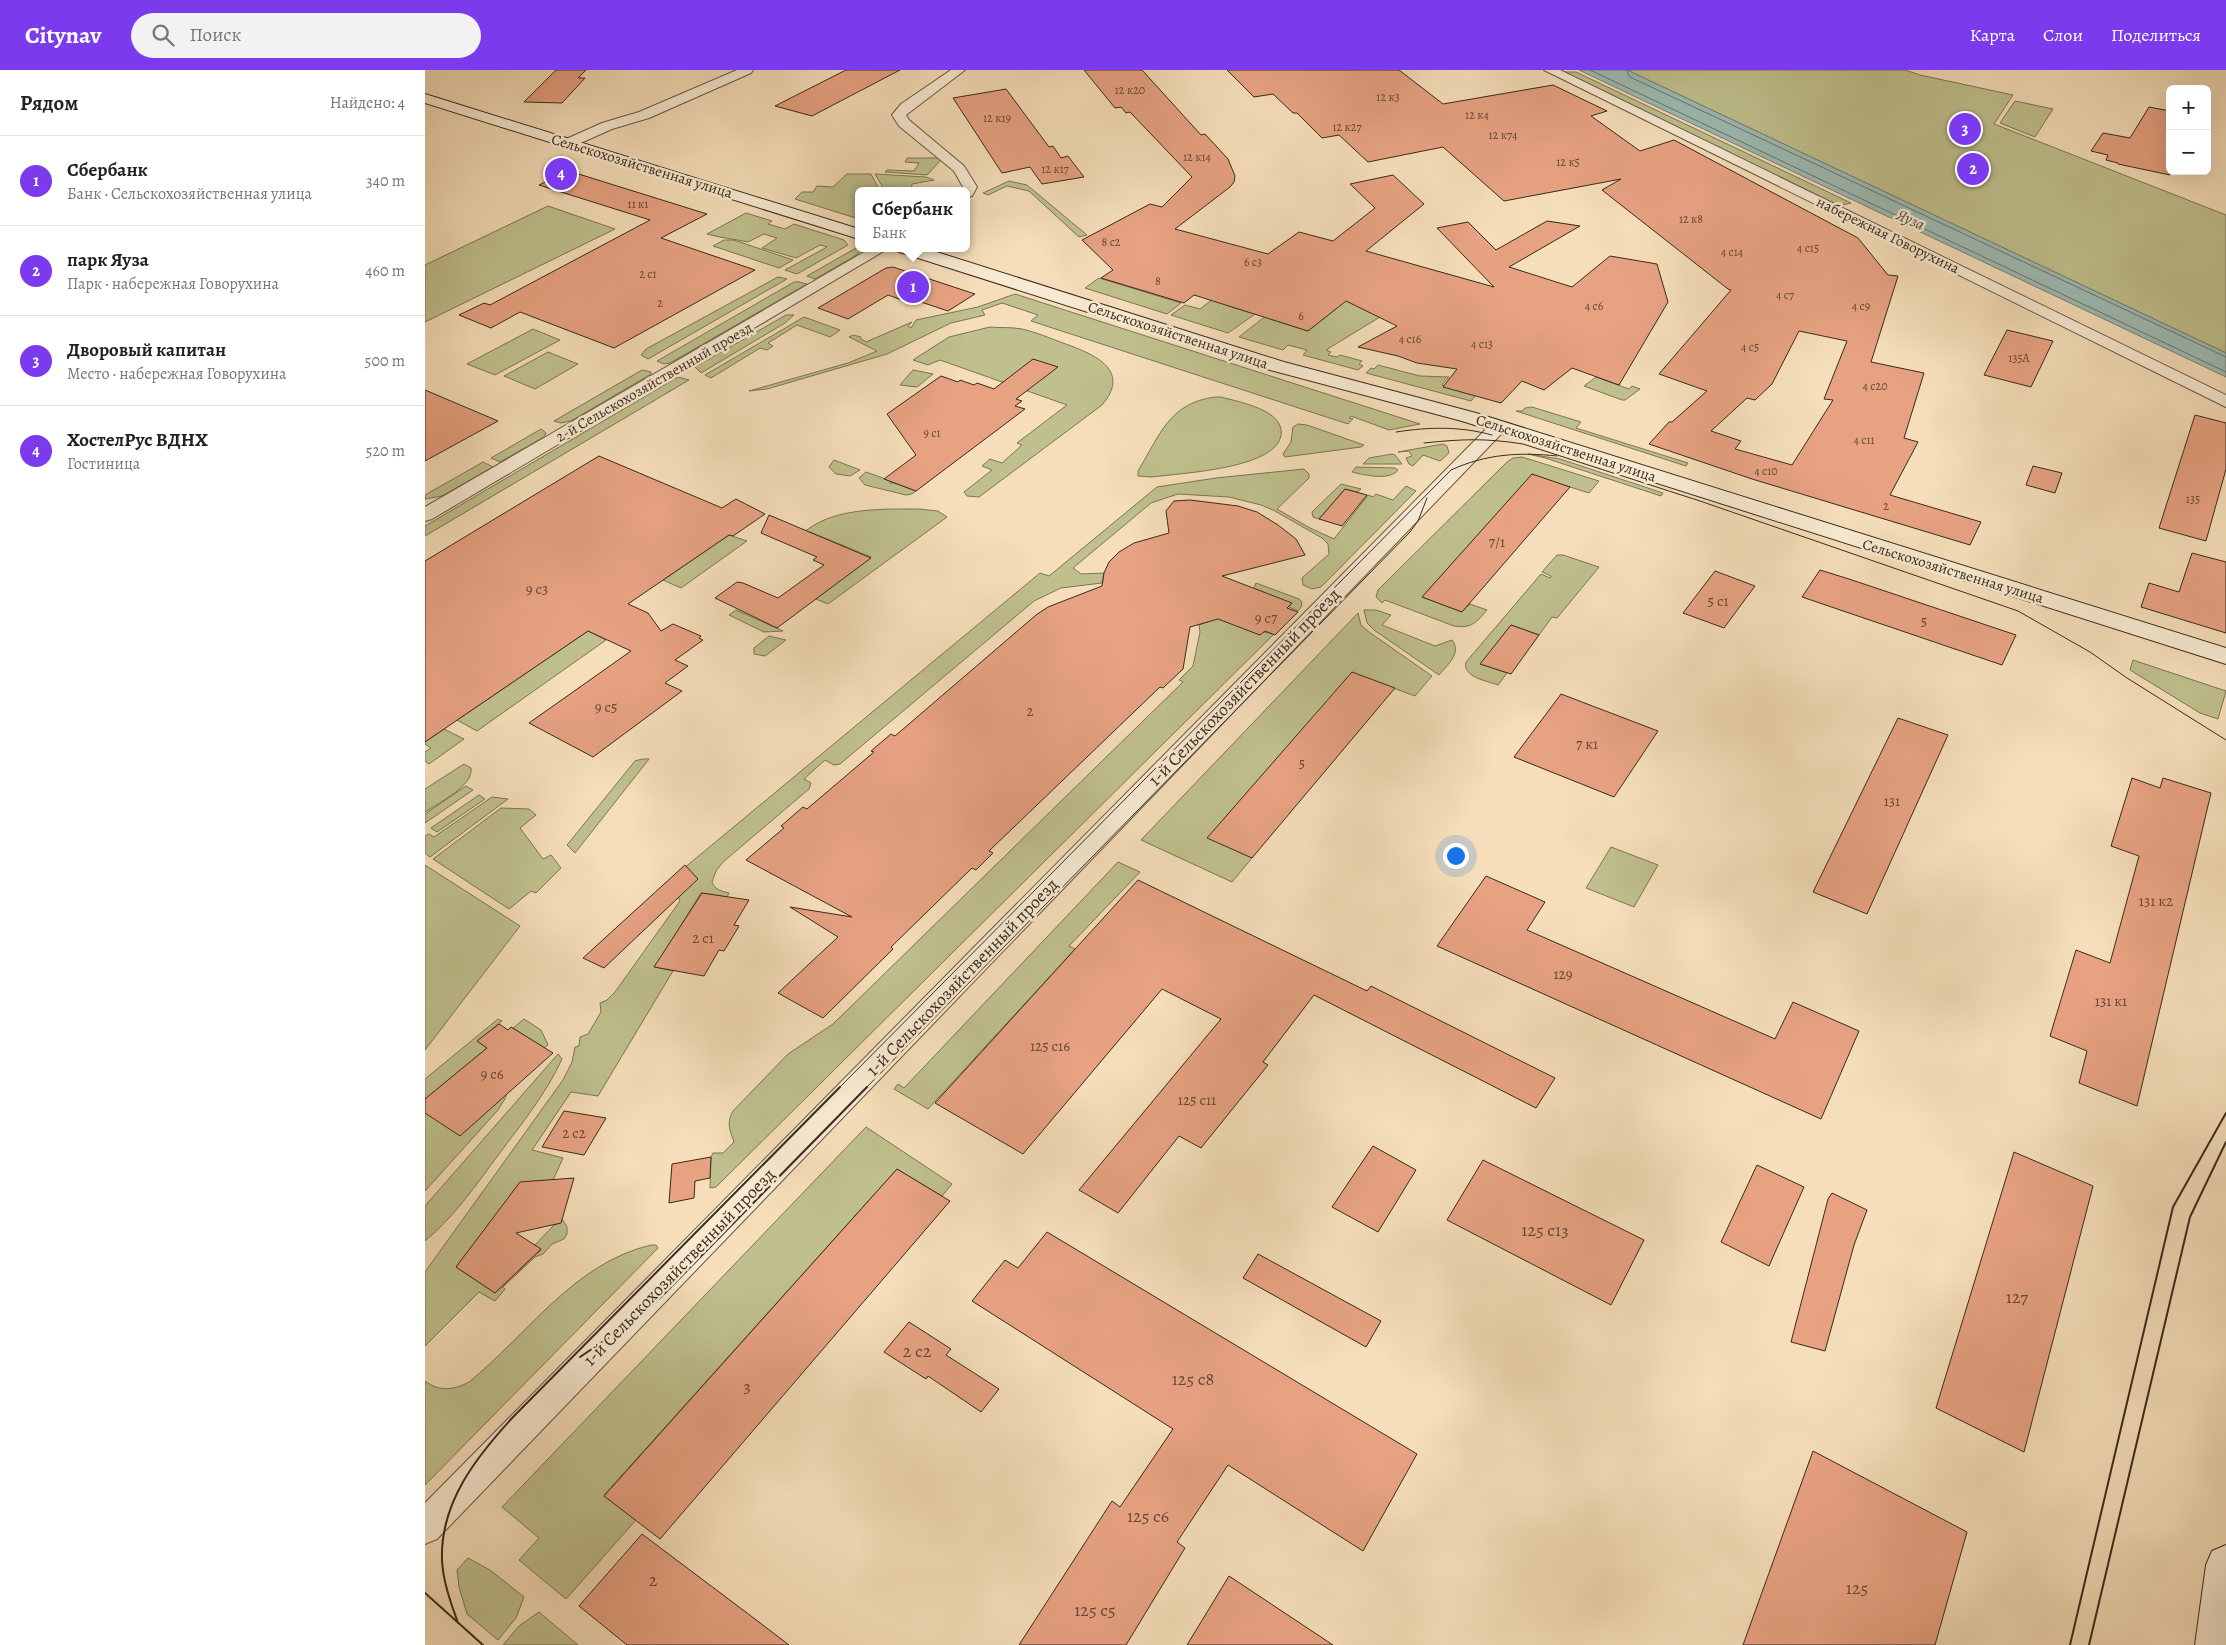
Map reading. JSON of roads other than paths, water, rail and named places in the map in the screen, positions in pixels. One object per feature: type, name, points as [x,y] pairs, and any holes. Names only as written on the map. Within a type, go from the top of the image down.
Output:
[{"type":"main road","name":"Сельскохозяйственная улица","points":[[425,98],[855,233]]},
{"type":"main road","name":"Сельскохозяйственная улица","points":[[918,252],[1277,366],[1498,427],[2226,656]]},
{"type":"main road","points":[[2215,1645],[2226,1565]]},
{"type":"street","points":[[577,145],[620,131],[644,115],[747,70]]},
{"type":"street","points":[[959,70],[907,107],[899,115],[904,123],[959,169],[970,187]]},
{"type":"street","name":"набережная Говорухина","points":[[1550,70],[2226,402]]},
{"type":"street","name":"2-й Сельскохозяйственный проезд","points":[[425,515],[875,252]]},
{"type":"street","name":"1-й Сельскохозяйственный проезд","points":[[425,1527],[1498,427]]},
{"type":"water","name":"Яуза","points":[[1579,70],[1627,70],[2226,353],[2226,377]]},
{"type":"tram line","points":[[1396,432],[1444,428],[1492,435]]},
{"type":"tram line","points":[[1424,443],[1473,440],[1523,444],[1700,501],[2018,611],[2090,652],[2127,678],[2226,740]]},
{"type":"tram line","points":[[839,1088],[1451,470],[1490,457],[1516,454],[1557,456]]},
{"type":"tram line","points":[[866,1088],[1410,532],[1418,521],[1427,498]]},
{"type":"tram line","points":[[458,1622],[444,1576],[442,1560],[443,1539],[454,1499],[474,1464],[514,1416],[840,1087]]},
{"type":"tram line","points":[[580,1357],[636,1319],[662,1296],[867,1087]]},
{"type":"tram line","points":[[2070,1645],[2173,1207],[2226,1113]]},
{"type":"tram line","points":[[2089,1645],[2190,1217],[2226,1142]]},
{"type":"tram line","points":[[425,1593],[458,1622]]},
{"type":"tram line","points":[[458,1622],[483,1645]]},
{"type":"place","name":"Дворовый капитан","points":[[1965,129]]},
{"type":"place","name":"парк Яуза","points":[[1973,169]]},
{"type":"place","name":"ХостелРус ВДНХ","points":[[561,174]]},
{"type":"place","name":"Сбербанк","points":[[913,287]]}]
